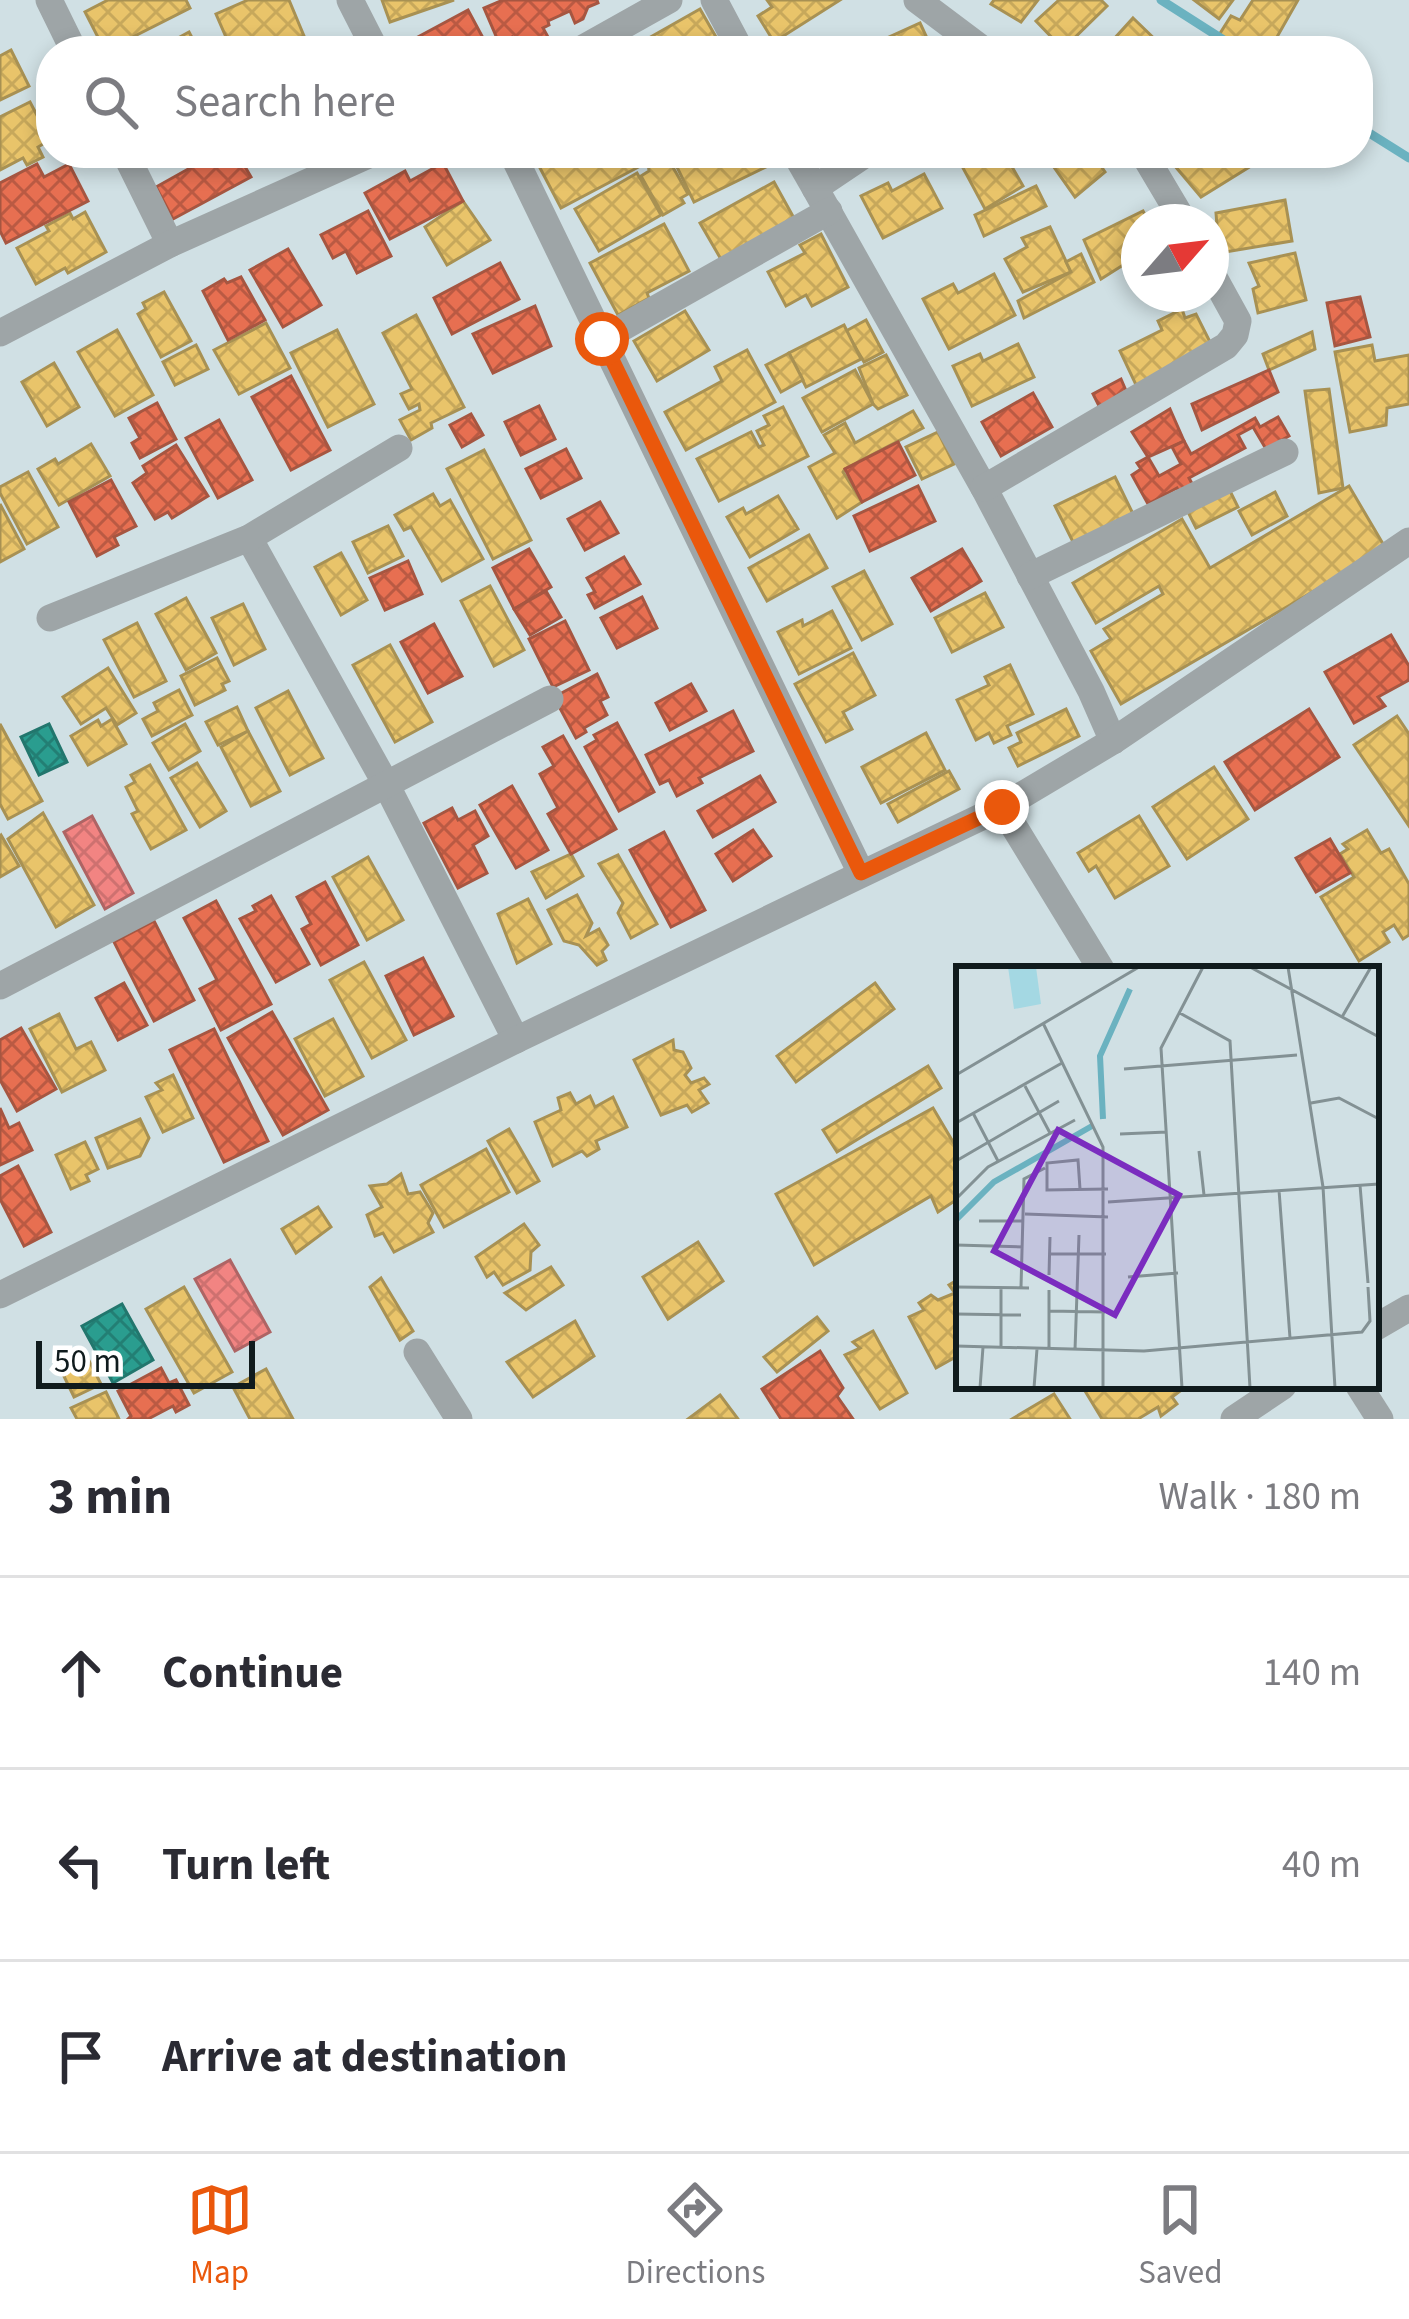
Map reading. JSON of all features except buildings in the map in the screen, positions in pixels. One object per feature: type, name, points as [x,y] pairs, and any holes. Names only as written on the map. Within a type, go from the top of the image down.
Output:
[{"type":"street","points":[[49,0],[67,36]]},
{"type":"street","points":[[350,0],[368,36]]},
{"type":"street","points":[[597,36],[631,10],[669,0]]},
{"type":"street","points":[[714,0],[733,36]]},
{"type":"street","points":[[917,0],[965,36]]},
{"type":"street","points":[[132,168],[170,244]]},
{"type":"street","points":[[0,333],[170,244],[340,168]]},
{"type":"street","points":[[519,168],[861,873]]},
{"type":"street","points":[[804,168],[984,488],[1113,741]]},
{"type":"street","points":[[602,339],[822,200],[853,168]]},
{"type":"street","points":[[1152,168],[1173,204]]},
{"type":"street","points":[[984,488],[1226,346],[1238,321],[1229,305]]},
{"type":"street","points":[[50,618],[249,538],[399,448]]},
{"type":"street","points":[[1030,576],[1285,452]]},
{"type":"street","points":[[249,538],[387,786],[516,1040]]},
{"type":"street","points":[[0,1295],[1002,807],[1113,741],[1409,541]]},
{"type":"street","points":[[0,986],[550,699]]},
{"type":"street","points":[[1002,807],[1099,966]]},
{"type":"street","points":[[1379,1325],[1409,1308]]},
{"type":"street","points":[[417,1352],[459,1419]]},
{"type":"street","points":[[1234,1419],[1279,1389]]},
{"type":"street","points":[[1361,1389],[1380,1419]]},
{"type":"waterway","points":[[1161,0],[1217,36]]},
{"type":"waterway","points":[[1373,135],[1409,158]]},
{"type":"route","points":[[602,339],[861,873],[1002,807]]}]
